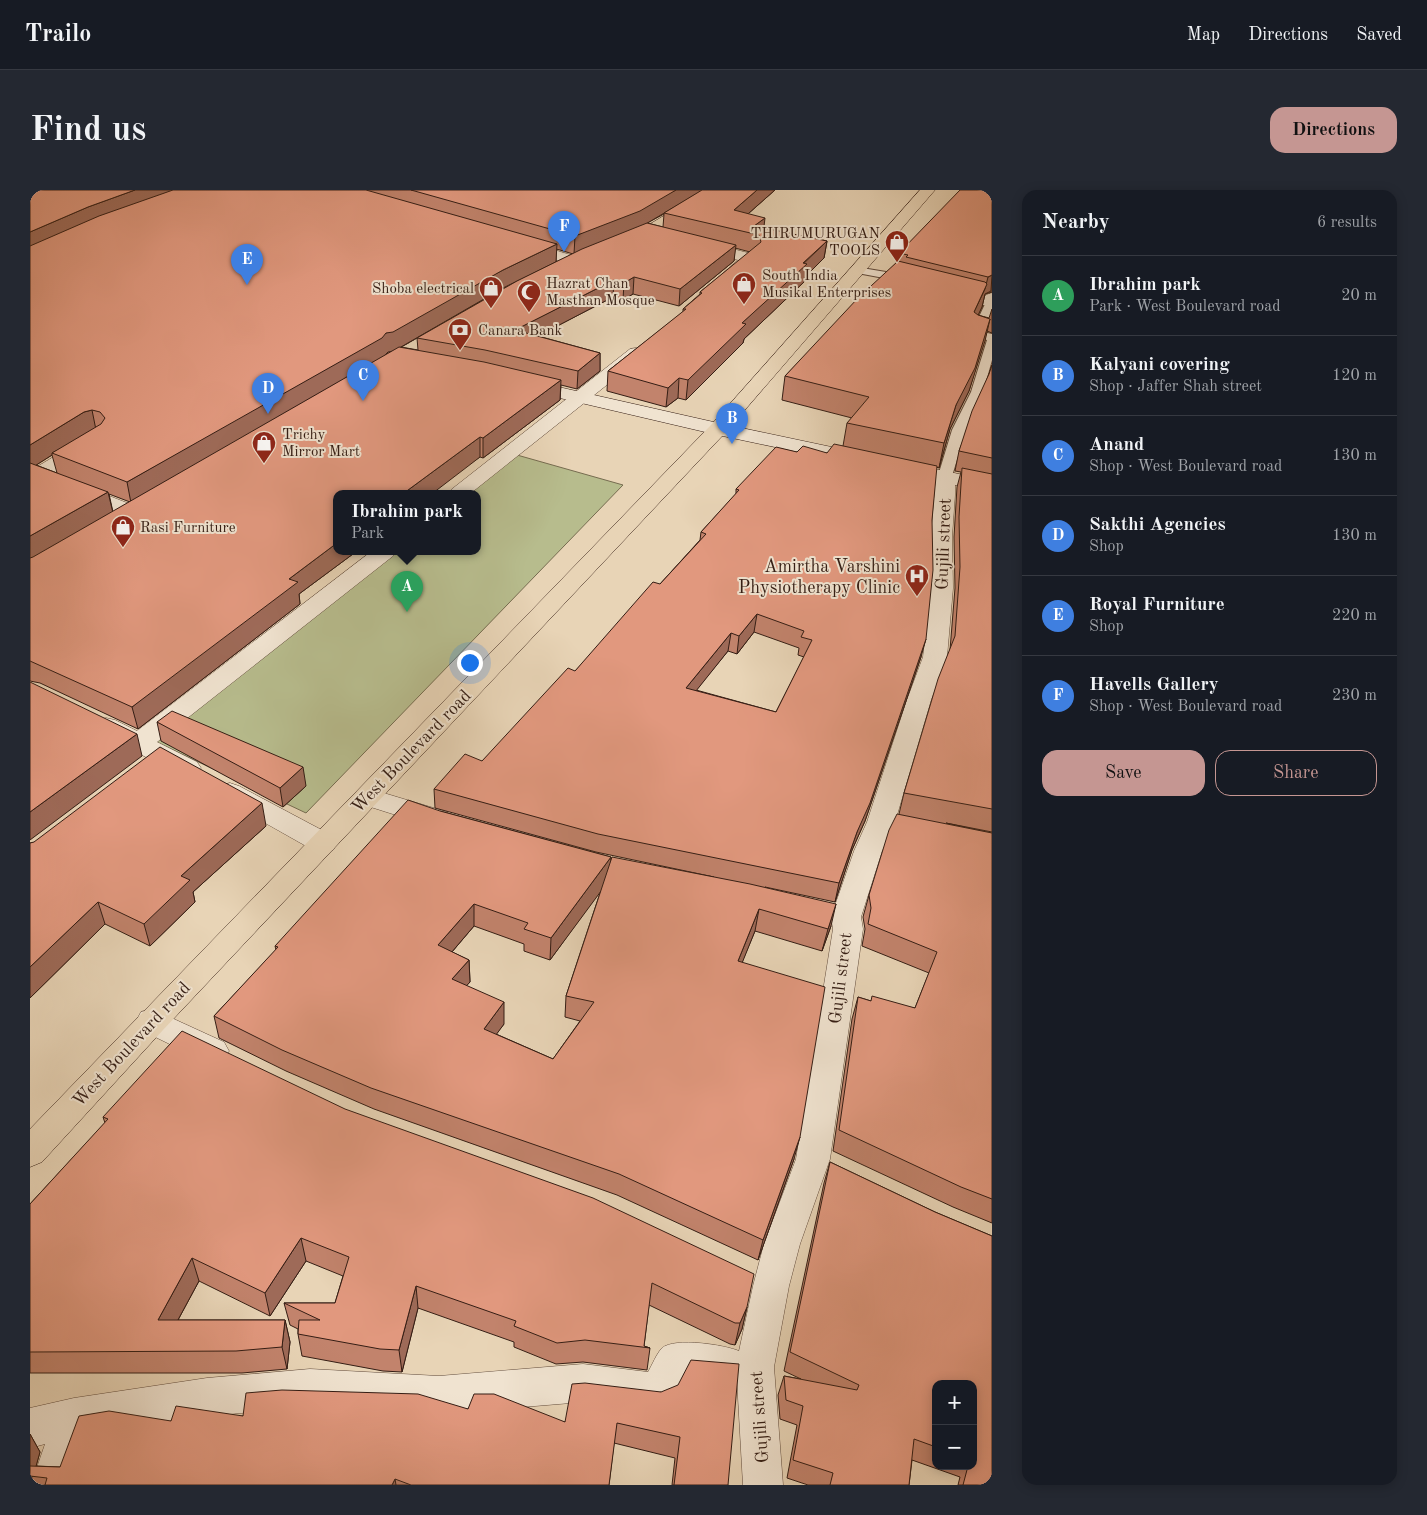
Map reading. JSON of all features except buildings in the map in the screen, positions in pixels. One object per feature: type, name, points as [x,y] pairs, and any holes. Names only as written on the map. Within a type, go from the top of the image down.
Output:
[{"type":"main road","points":[[610,247],[645,232],[717,190]]},
{"type":"main road","name":"West Boulevard road","points":[[30,1152],[152,1021],[368,797],[718,428],[856,270],[914,209],[928,190]]},
{"type":"main road","points":[[550,273],[592,254]]},
{"type":"main road","points":[[364,376],[468,316]]},
{"type":"street","points":[[645,232],[664,237]]},
{"type":"street","points":[[511,242],[575,261]]},
{"type":"street","points":[[683,242],[750,258],[712,290]]},
{"type":"street","points":[[463,490],[582,397],[651,340]]},
{"type":"street","points":[[394,358],[422,363]]},
{"type":"street","points":[[505,379],[718,428],[992,487]]},
{"type":"street","points":[[97,438],[37,475],[133,512]]},
{"type":"street","name":"Gujili street","points":[[763,1485],[755,1367],[758,1279],[782,1244],[826,1165],[836,1017],[848,928],[833,913],[868,851],[894,825],[919,700],[935,657],[942,588],[941,537],[945,476]]},
{"type":"street","points":[[140,742],[380,555]]},
{"type":"street","points":[[81,714],[140,742],[323,843]]},
{"type":"street","points":[[140,773],[164,755]]},
{"type":"street","points":[[368,797],[462,826]]},
{"type":"street","points":[[152,1021],[239,1064]]},
{"type":"street","points":[[30,1428],[74,1418],[207,1397],[310,1388],[439,1395],[582,1382],[658,1392],[676,1361],[755,1367]]},
{"type":"street","points":[[51,1485],[74,1418]]},
{"type":"lane","points":[[856,270],[886,275],[919,285]]},
{"type":"lane","points":[[945,476],[958,430],[978,392],[992,340],[977,334],[990,309],[990,300],[954,292]]},
{"type":"green space","points":[[517,455],[623,485],[306,813],[152,740],[389,555],[481,555],[481,490],[472,490]]},
{"type":"place","name":"Havells Gallery","points":[[564,252]]},
{"type":"place","name":"THIRUMURUGAN TOOLS","points":[[897,263]]},
{"type":"place","name":"Royal Furniture","points":[[247,285]]},
{"type":"place","name":"South India Musikal Enterprises","points":[[744,305]]},
{"type":"place","name":"Shoba electrical","points":[[491,309]]},
{"type":"place","name":"Hazrat Chan Masthan Mosque","points":[[529,313]]},
{"type":"place","name":"Canara Bank","points":[[460,351]]},
{"type":"place","name":"Anand","points":[[363,401]]},
{"type":"place","name":"Sakthi Agencies","points":[[268,414]]},
{"type":"place","name":"Kalyani covering","points":[[732,444]]},
{"type":"place","name":"Trichy Mirror Mart","points":[[264,464]]},
{"type":"place","name":"Rasi Furniture","points":[[123,548]]},
{"type":"place","name":"Amirtha Varshini Physiotherapy Clinic","points":[[917,597]]},
{"type":"place","name":"Ibrahim park","points":[[407,612]]}]
